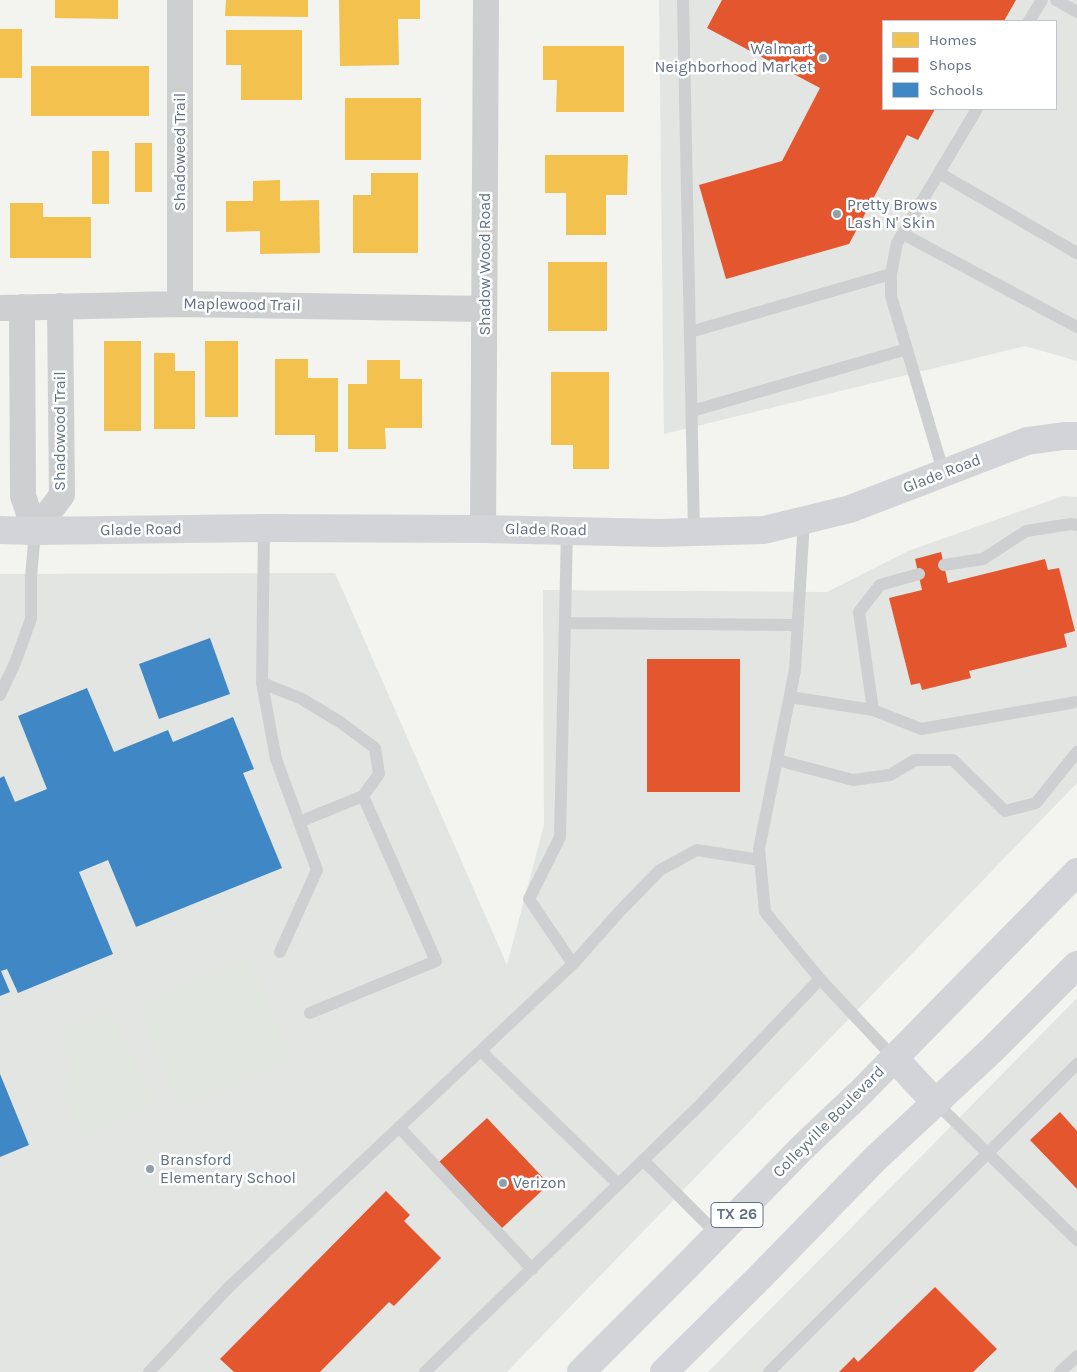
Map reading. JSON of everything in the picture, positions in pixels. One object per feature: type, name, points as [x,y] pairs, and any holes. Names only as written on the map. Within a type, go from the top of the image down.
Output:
[{"type":"main road","name":"Glade Road","points":[[0,530],[264,528],[483,529],[659,533],[764,530],[850,509],[1028,441],[1077,436]]},
{"type":"main road","name":"Colleyville Boulevard","points":[[581,1372],[1077,872]]},
{"type":"main road","points":[[664,1372],[876,1158],[993,1049],[1077,965]]},
{"type":"main road","points":[[894,1058],[935,1102]]},
{"type":"street","name":"Shadoweed Trail","points":[[180,0],[180,304]]},
{"type":"street","name":"Shadow Wood Road","points":[[483,529],[486,0]]},
{"type":"street","name":"Maplewood Trail","points":[[11,307],[180,304],[484,309]]},
{"type":"street","name":"Shadowood Trail","points":[[35,531],[62,495],[60,306]]},
{"type":"street","points":[[11,307],[23,496],[35,531]]},
{"type":"lane","points":[[683,0],[694,532]]},
{"type":"lane","points":[[1030,20],[1042,0]]},
{"type":"lane","points":[[1056,0],[1077,12]]},
{"type":"lane","points":[[944,474],[891,296],[891,274],[897,243],[976,110]]},
{"type":"lane","points":[[939,172],[1077,253]]},
{"type":"lane","points":[[903,234],[1077,327]]},
{"type":"lane","points":[[690,332],[891,274]]},
{"type":"lane","points":[[692,412],[907,349]]},
{"type":"lane","points":[[804,520],[795,670],[759,849],[765,912],[820,979],[894,1058]]},
{"type":"lane","points":[[944,566],[983,559],[1026,531],[1071,524],[1077,525]]},
{"type":"lane","points":[[264,528],[262,683],[276,759],[317,870],[280,952]]},
{"type":"lane","points":[[0,695],[15,663],[31,619],[31,577],[35,531]]},
{"type":"lane","points":[[567,531],[560,837],[528,899],[573,964]]},
{"type":"lane","points":[[873,710],[859,612],[880,585],[919,574]]},
{"type":"lane","points":[[564,623],[798,624]]},
{"type":"lane","points":[[262,683],[302,699],[340,722],[375,748],[379,774],[362,796],[299,822]]},
{"type":"lane","points":[[790,697],[873,710],[921,729],[1077,702]]},
{"type":"lane","points":[[777,760],[853,780],[890,775],[915,760],[953,760],[1005,811],[1036,803],[1077,752]]},
{"type":"lane","points":[[310,1013],[436,960],[362,796]]},
{"type":"lane","points":[[149,1372],[229,1287],[573,964],[620,911],[660,870],[697,850],[760,860]]},
{"type":"lane","points":[[425,1372],[702,1103],[820,979]]},
{"type":"lane","points":[[481,1051],[618,1184]]},
{"type":"lane","points":[[770,1372],[1077,1064]]},
{"type":"lane","points":[[935,1102],[1077,1240]]},
{"type":"lane","points":[[399,1128],[532,1269]]},
{"type":"lane","points":[[643,1160],[718,1235]]},
{"type":"lane","points":[[1060,1372],[1077,1356]]},
{"type":"shaded area","points":[[659,0],[1077,0],[1077,361],[1025,346],[664,434]]},
{"type":"shaded area","points":[[1063,496],[1077,497],[1077,783],[507,1372],[0,1372],[0,574],[335,573],[507,965],[544,825],[543,590],[827,592],[908,551]]},
{"type":"shaded area","points":[[248,959],[291,1059],[181,1106],[138,1005]]},
{"type":"shaded area","points":[[1077,998],[1077,1372],[708,1372],[850,1229]]},
{"type":"shaded area","points":[[112,1011],[153,1105],[83,1137],[60,1084],[77,1077],[58,1034]]},
{"type":"building: Homes","points":[[55,0],[118,0],[118,19],[55,18]]},
{"type":"building: Homes","points":[[226,0],[308,0],[308,17],[225,16]]},
{"type":"building: Homes","points":[[339,0],[420,0],[420,19],[398,19],[399,65],[340,66]]},
{"type":"building: Homes","points":[[0,29],[22,29],[22,78],[0,78]]},
{"type":"building: Homes","points":[[226,30],[302,30],[302,100],[241,100],[241,65],[226,65]]},
{"type":"building: Homes","points":[[543,46],[624,46],[624,112],[556,112],[557,80],[543,80]]},
{"type":"building: Homes","points":[[31,66],[149,66],[149,116],[31,116]]},
{"type":"building: Homes","points":[[345,98],[421,98],[421,160],[345,160]]},
{"type":"building: Homes","points":[[135,143],[152,143],[152,192],[135,192]]},
{"type":"building: Homes","points":[[92,151],[109,151],[109,204],[92,204]]},
{"type":"building: Homes","points":[[545,155],[628,155],[627,195],[606,195],[606,235],[566,235],[566,193],[545,193]]},
{"type":"building: Homes","points":[[371,173],[418,173],[418,253],[353,253],[353,195],[371,195]]},
{"type":"building: Homes","points":[[280,180],[280,201],[319,200],[320,253],[260,254],[260,231],[226,232],[226,201],[253,201],[253,181]]},
{"type":"building: Homes","points":[[10,203],[43,203],[43,217],[91,217],[91,258],[10,258]]},
{"type":"building: Homes","points":[[548,262],[607,262],[607,331],[548,331]]},
{"type":"building: Homes","points":[[104,341],[141,341],[141,431],[104,431]]},
{"type":"building: Homes","points":[[205,341],[238,341],[238,417],[205,417]]},
{"type":"building: Homes","points":[[154,353],[175,353],[175,371],[195,371],[195,429],[154,429]]},
{"type":"building: Homes","points":[[275,359],[308,359],[308,378],[338,378],[338,452],[315,452],[315,435],[275,435]]},
{"type":"building: Homes","points":[[367,360],[400,360],[400,379],[422,379],[422,428],[385,428],[386,449],[348,449],[348,384],[367,384]]},
{"type":"building: Homes","points":[[551,372],[609,372],[609,469],[573,469],[573,445],[551,445]]},
{"type":"building: Shops","points":[[722,0],[1016,0],[1005,20],[882,20],[882,110],[934,110],[918,140],[907,135],[849,244],[726,279],[699,185],[782,161],[820,88],[707,28]]},
{"type":"building: Shops","points":[[941,552],[948,583],[1045,559],[1048,570],[1059,568],[1075,631],[1064,634],[1067,647],[969,671],[971,678],[922,690],[920,683],[911,685],[889,598],[922,590],[915,559]]},
{"type":"building: Shops","points":[[647,659],[740,659],[740,792],[647,792]]},
{"type":"building: Shops","points":[[1060,1112],[1077,1131],[1077,1189],[1030,1140]]},
{"type":"building: Shops","points":[[487,1118],[549,1184],[502,1228],[439,1162]]},
{"type":"building: Shops","points":[[386,1191],[410,1215],[404,1221],[441,1258],[394,1306],[389,1302],[320,1372],[234,1372],[220,1359]]},
{"type":"building: Shops","points":[[935,1287],[997,1349],[973,1372],[839,1372],[854,1357],[858,1362]]},
{"type":"building: Schools","points":[[210,638],[230,694],[159,719],[139,664]]},
{"type":"building: Schools","points":[[87,688],[114,752],[168,730],[173,742],[233,717],[254,769],[243,773],[282,868],[136,927],[108,860],[79,872],[113,954],[18,993],[7,969],[1,971],[10,992],[0,996],[0,778],[4,776],[15,802],[47,789],[18,716]]},
{"type":"building: Schools","points":[[0,1074],[29,1145],[0,1157]]},
{"type":"place","name":"Walmart Neighborhood Market","points":[[823,58]]},
{"type":"place","name":"Pretty Brows Lash N' Skin","points":[[837,214]]},
{"type":"place","name":"Bransford Elementary School","points":[[150,1169]]},
{"type":"place","name":"Verizon","points":[[503,1183]]}]
